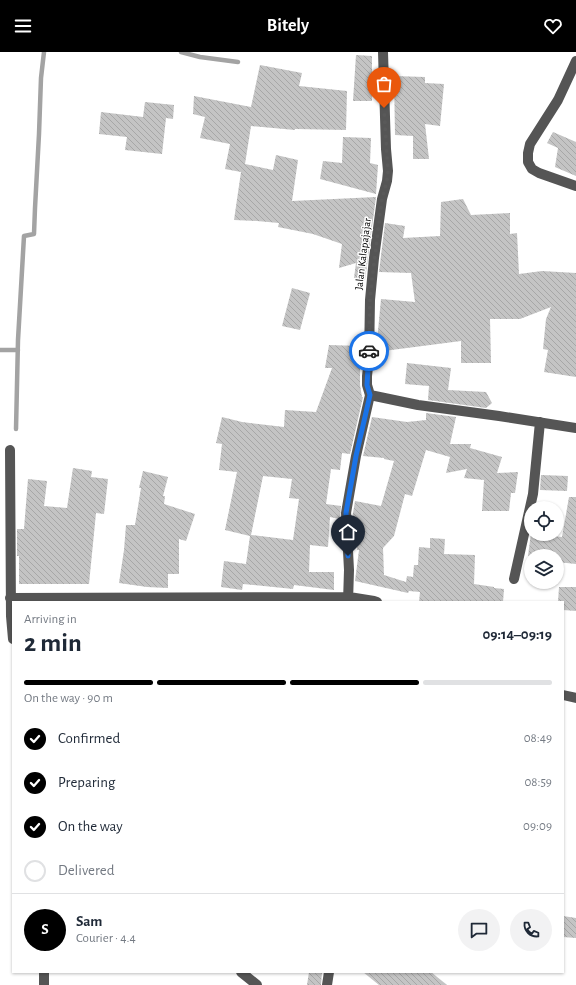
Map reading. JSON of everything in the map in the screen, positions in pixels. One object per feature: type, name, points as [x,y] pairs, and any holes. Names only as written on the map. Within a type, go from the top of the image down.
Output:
[{"type":"street","name":"Jalan Kalapajajar","points":[[370,395],[367,381],[370,300],[382,199],[388,171],[383,52]]},
{"type":"street","points":[[576,61],[558,100],[530,144],[528,154],[528,162],[532,169],[539,173],[576,186]]},
{"type":"street","points":[[348,600],[349,570],[346,513],[356,456],[370,395],[418,404],[576,428]]},
{"type":"street","points":[[514,579],[533,494],[540,422]]},
{"type":"street","points":[[10,450],[10,598],[12,628]]},
{"type":"street","points":[[10,598],[374,601]]},
{"type":"street","points":[[564,695],[576,698]]},
{"type":"street","points":[[44,973],[44,985]]},
{"type":"street","points":[[242,973],[257,985]]},
{"type":"street","points":[[327,985],[329,973]]},
{"type":"building","points":[[356,55],[372,56],[372,101],[353,101]]},
{"type":"building","points":[[260,65],[302,73],[299,86],[347,91],[346,130],[295,130],[251,126],[245,164],[273,170],[276,155],[298,160],[292,201],[376,197],[365,280],[354,278],[356,263],[339,268],[342,244],[313,234],[278,227],[279,223],[234,220],[241,172],[225,169],[230,144],[200,138],[205,117],[193,114],[194,96],[251,107]]},
{"type":"building","points":[[394,76],[425,77],[425,83],[444,84],[440,126],[425,124],[429,159],[413,159],[413,136],[395,135]]},
{"type":"building","points":[[145,102],[174,105],[173,119],[166,118],[162,154],[125,150],[127,137],[99,134],[101,112],[143,117]]},
{"type":"building","points":[[553,132],[576,142],[576,176],[555,167],[558,148],[547,143]]},
{"type":"building","points":[[343,137],[371,138],[370,163],[378,165],[376,194],[320,179],[323,161],[342,163]]},
{"type":"building","points":[[463,199],[471,215],[510,213],[510,234],[517,233],[519,274],[542,271],[576,273],[576,377],[544,372],[548,350],[543,349],[546,319],[551,307],[520,319],[490,319],[491,363],[461,363],[461,341],[376,352],[381,299],[415,302],[411,273],[379,272],[385,223],[405,226],[403,238],[440,236],[441,202]]},
{"type":"building","points":[[292,288],[310,293],[300,330],[282,326]]},
{"type":"building","points":[[329,345],[360,346],[360,385],[363,397],[350,454],[342,453],[340,470],[331,469],[326,504],[341,506],[340,519],[330,517],[328,547],[310,545],[309,572],[334,572],[334,590],[294,585],[293,589],[243,584],[242,590],[221,587],[224,561],[246,564],[250,536],[225,530],[237,472],[219,470],[222,444],[216,443],[222,417],[242,422],[284,427],[285,410],[316,412],[332,368],[325,368]],"holes":[[[263,476],[292,479],[289,498],[299,499],[293,540],[251,535]]]},
{"type":"building","points":[[407,363],[451,368],[448,390],[486,392],[492,403],[486,408],[428,400],[429,386],[405,384]]},
{"type":"building","points":[[426,413],[456,417],[450,444],[471,444],[470,448],[502,457],[497,473],[518,472],[515,493],[511,493],[509,511],[482,511],[484,480],[464,478],[467,469],[446,473],[450,457],[426,450],[412,496],[405,494],[394,536],[383,548],[384,575],[406,582],[407,576],[413,577],[414,565],[418,565],[419,547],[430,548],[430,538],[445,539],[444,554],[475,555],[474,584],[504,589],[503,601],[419,601],[420,592],[409,591],[408,593],[355,581],[359,550],[357,550],[359,523],[353,522],[355,501],[381,506],[394,461],[384,458],[363,456],[372,417],[407,422],[426,420]]},
{"type":"building","points":[[73,468],[92,471],[91,477],[108,479],[104,514],[96,513],[89,584],[19,584],[17,529],[24,529],[28,479],[47,481],[44,506],[67,508]]},
{"type":"building","points":[[143,471],[168,477],[163,496],[165,496],[164,504],[195,514],[186,541],[179,539],[179,574],[168,574],[168,588],[119,583],[126,525],[135,525],[141,488],[139,488]]},
{"type":"building","points":[[541,475],[568,476],[567,491],[540,490]]},
{"type":"building","points":[[569,497],[576,497],[576,564],[564,563],[564,549],[529,549],[530,541],[564,541],[564,526]]},
{"type":"building","points":[[564,587],[576,587],[576,611],[564,610],[564,601],[558,601],[559,589],[564,589]]},
{"type":"building","points":[[564,916],[576,918],[576,938],[564,937]]},
{"type":"building","points":[[309,973],[322,973],[321,985],[307,985]]},
{"type":"building","points":[[364,973],[432,973],[447,985],[379,985]]},
{"type":"waterway","points":[[16,429],[18,340],[24,236],[34,234],[41,78],[44,52]]},
{"type":"waterway","points":[[181,52],[200,57],[238,62]]},
{"type":"waterway","points":[[0,350],[18,350]]},
{"type":"way so far","points":[[369,351],[370,300],[374,258],[382,199],[388,171],[384,108]]},
{"type":"route","points":[[348,556],[346,513],[356,456],[370,395],[367,385],[369,351]]}]
